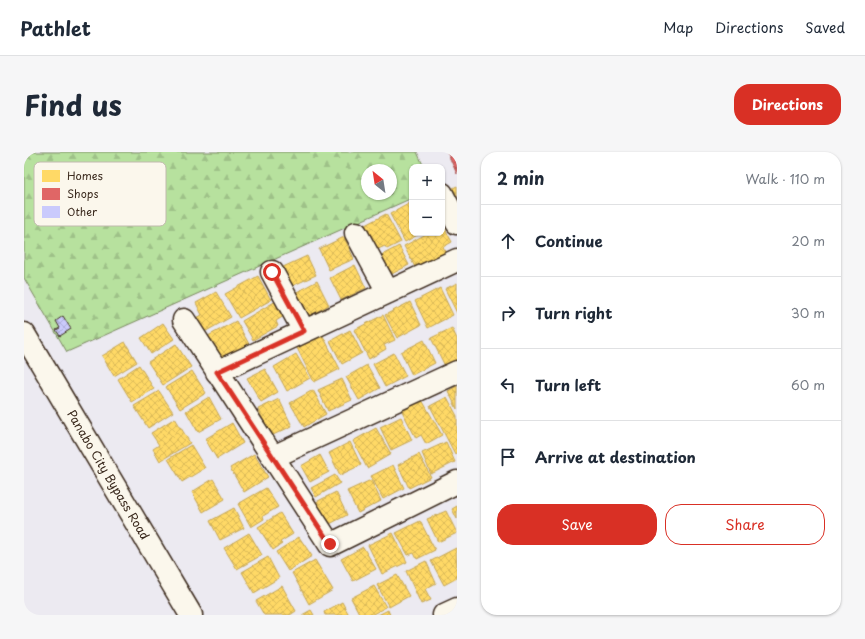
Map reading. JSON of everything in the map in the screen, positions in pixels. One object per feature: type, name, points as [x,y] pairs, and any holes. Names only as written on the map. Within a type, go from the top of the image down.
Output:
[{"type":"street","points":[[445,200],[457,223]]},
{"type":"street","points":[[356,232],[388,292]]},
{"type":"street","points":[[217,372],[457,260]]},
{"type":"street","points":[[272,272],[304,331]]},
{"type":"street","points":[[184,320],[330,544],[457,482]]},
{"type":"street","name":"Panabo City Bypass Road","points":[[24,334],[191,615]]},
{"type":"street","points":[[273,457],[457,372]]},
{"type":"street","points":[[444,615],[457,609]]},
{"type":"green space","points":[[24,152],[417,152],[423,164],[409,164],[409,199],[67,352],[24,278]]},
{"type":"building: Homes","points":[[457,186],[457,213],[445,192]]},
{"type":"building: Homes","points":[[409,204],[409,236],[416,236],[405,242],[390,214]]},
{"type":"building: Homes","points":[[386,214],[401,242],[387,249],[385,246],[376,250],[363,226]]},
{"type":"building: Homes","points":[[445,229],[452,242],[443,247],[447,253],[416,269],[404,246],[422,236],[445,236]]},
{"type":"building: Homes","points":[[344,237],[354,259],[329,270],[319,249]]},
{"type":"building: Homes","points":[[399,246],[409,265],[388,276],[378,257]]},
{"type":"building: Homes","points":[[307,256],[316,275],[292,286],[283,267]]},
{"type":"building: Homes","points":[[355,265],[366,288],[341,300],[330,278]]},
{"type":"building: Homes","points":[[258,276],[271,300],[239,318],[225,294]]},
{"type":"building: Homes","points":[[317,281],[329,305],[305,318],[293,294]]},
{"type":"building: Homes","points":[[457,283],[457,313],[445,289]]},
{"type":"building: Homes","points":[[440,288],[453,315],[428,328],[415,301]]},
{"type":"building: Homes","points":[[216,292],[231,317],[201,334],[193,320],[202,315],[196,303]]},
{"type":"building: Homes","points":[[276,301],[284,316],[276,321],[278,326],[253,340],[242,321]]},
{"type":"building: Homes","points":[[410,302],[421,325],[397,338],[385,315]]},
{"type":"building: Homes","points":[[383,315],[395,340],[384,345],[386,349],[369,359],[354,330]]},
{"type":"building: Homes","points":[[236,321],[249,344],[221,359],[208,336]]},
{"type":"building: Homes","points":[[163,323],[174,339],[151,354],[141,338]]},
{"type":"building: Homes","points":[[452,328],[457,339],[457,362],[446,368],[431,338]]},
{"type":"building: Homes","points":[[350,330],[362,353],[342,364],[330,341]]},
{"type":"building: Homes","points":[[323,336],[340,369],[314,382],[297,348]]},
{"type":"building: Homes","points":[[424,340],[435,363],[412,375],[401,352]]},
{"type":"building: Homes","points":[[125,342],[137,362],[114,376],[102,356]]},
{"type":"building: Homes","points":[[176,344],[191,367],[163,385],[148,362]]},
{"type":"building: Homes","points":[[394,353],[406,376],[385,387],[373,364]]},
{"type":"building: Homes","points":[[296,354],[310,378],[287,391],[274,367]]},
{"type":"building: Homes","points":[[139,365],[154,389],[132,402],[118,379]]},
{"type":"building: Homes","points":[[367,365],[380,388],[359,400],[346,377]]},
{"type":"building: Homes","points":[[265,369],[278,392],[261,402],[247,378]]},
{"type":"building: Homes","points":[[192,371],[206,393],[180,409],[166,387]]},
{"type":"building: Homes","points":[[342,379],[352,400],[328,411],[318,390]]},
{"type":"building: Homes","points":[[457,386],[457,409],[448,391]]},
{"type":"building: Homes","points":[[313,390],[326,414],[304,427],[290,403]]},
{"type":"building: Homes","points":[[159,391],[173,412],[148,428],[134,406]]},
{"type":"building: Homes","points":[[209,397],[221,419],[198,432],[186,411]]},
{"type":"building: Homes","points":[[447,397],[457,416],[457,452],[455,454],[430,406]]},
{"type":"building: Homes","points":[[279,399],[292,426],[271,436],[258,409]]},
{"type":"building: Homes","points":[[422,400],[442,435],[426,444],[421,435],[416,438],[402,411]]},
{"type":"building: Homes","points":[[401,417],[412,440],[391,450],[380,427]]},
{"type":"building: Homes","points":[[175,418],[190,443],[160,461],[153,449],[159,445],[151,433]]},
{"type":"building: Homes","points":[[232,423],[243,443],[217,459],[205,439]]},
{"type":"building: Homes","points":[[376,428],[391,454],[367,468],[353,441]]},
{"type":"building: Homes","points":[[350,442],[361,465],[340,475],[329,453]]},
{"type":"building: Homes","points":[[446,442],[455,462],[431,474],[422,453]]},
{"type":"building: Homes","points":[[191,445],[205,468],[182,482],[168,459]]},
{"type":"building: Homes","points":[[254,454],[268,477],[244,492],[230,468]]},
{"type":"building: Homes","points":[[419,454],[431,477],[409,488],[398,465]]},
{"type":"building: Homes","points":[[320,455],[329,472],[310,482],[301,466]]},
{"type":"building: Homes","points":[[393,465],[404,488],[383,499],[371,476]]},
{"type":"building: Homes","points":[[335,475],[340,483],[316,497],[311,488]]},
{"type":"building: Homes","points":[[213,479],[225,499],[203,512],[192,492]]},
{"type":"building: Homes","points":[[371,480],[381,501],[358,513],[347,491]]},
{"type":"building: Homes","points":[[266,488],[278,507],[263,516],[264,519],[251,527],[238,504]]},
{"type":"building: Homes","points":[[336,492],[347,515],[324,527],[312,504]]},
{"type":"building: Homes","points":[[457,506],[457,519],[452,509]]},
{"type":"building: Homes","points":[[234,508],[244,528],[220,540],[210,521]]},
{"type":"building: Homes","points":[[446,511],[457,533],[438,542],[427,519]]},
{"type":"building: Homes","points":[[280,513],[293,534],[280,542],[282,544],[273,550],[258,527]]},
{"type":"building: Homes","points":[[420,521],[435,550],[417,559],[414,553],[408,555],[396,533]]},
{"type":"building: Homes","points":[[249,533],[262,555],[237,569],[224,548]]},
{"type":"building: Homes","points":[[393,533],[407,562],[382,574],[368,545]]},
{"type":"building: Homes","points":[[299,537],[312,556],[288,571],[276,552]]},
{"type":"building: Homes","points":[[363,547],[376,569],[353,581],[341,559]]},
{"type":"building: Homes","points":[[456,548],[457,578],[444,585],[431,561]]},
{"type":"building: Homes","points":[[268,557],[279,578],[254,593],[242,572]]},
{"type":"building: Homes","points":[[315,560],[333,590],[309,604],[292,573]]},
{"type":"building: Homes","points":[[426,561],[436,583],[425,589],[431,600],[421,604],[406,571]]},
{"type":"building: Homes","points":[[397,575],[409,596],[389,607],[377,585]]},
{"type":"building: Homes","points":[[282,586],[296,611],[290,615],[264,615],[256,601]]},
{"type":"building: Homes","points":[[374,586],[386,607],[371,615],[360,615],[351,598]]},
{"type":"building: Homes","points":[[342,602],[349,615],[325,615],[324,612]]},
{"type":"building: Homes","points":[[311,610],[314,615],[302,615]]},
{"type":"building: Homes","points":[[388,610],[390,615],[378,615]]},
{"type":"building: Shops","points":[[447,152],[457,152],[457,174]]},
{"type":"building: Other","points":[[63,316],[71,329],[60,336],[56,330],[60,328],[56,321]]},
{"type":"route","points":[[272,272],[304,331],[217,372],[330,544]]}]
